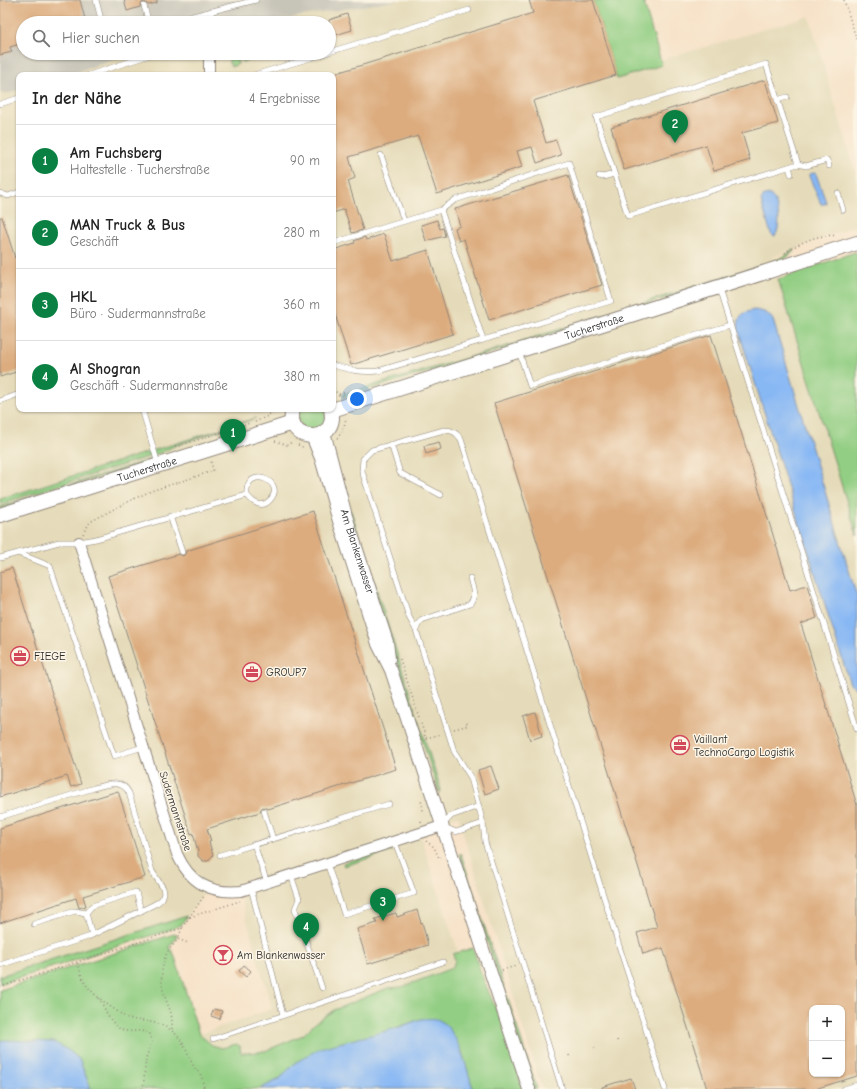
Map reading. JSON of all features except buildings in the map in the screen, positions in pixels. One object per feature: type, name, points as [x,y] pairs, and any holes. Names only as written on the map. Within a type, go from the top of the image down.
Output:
[{"type":"main road","name":"Tucherstraße","points":[[336,408],[719,288],[857,243]]},
{"type":"main road","points":[[323,437],[332,423],[334,412]]},
{"type":"main road","name":"Tucherstraße","points":[[0,515],[158,465],[293,416],[296,428],[300,433],[306,436],[323,437]]},
{"type":"street","points":[[209,60],[209,72]]},
{"type":"street","name":"Am Blankenwasser","points":[[323,437],[321,458],[339,521],[378,644],[391,670],[529,1089]]},
{"type":"street","name":"Sudermannstraße","points":[[79,542],[177,854],[182,866],[198,882],[209,888],[220,891],[231,892],[251,888],[442,826]]},
{"type":"lane","points":[[96,0],[100,16]]},
{"type":"lane","points":[[192,16],[256,0]]},
{"type":"lane","points":[[144,6],[147,16]]},
{"type":"lane","points":[[336,51],[469,10]]},
{"type":"lane","points":[[211,11],[211,16]]},
{"type":"lane","points":[[98,72],[135,60]]},
{"type":"lane","points":[[264,72],[304,60]]},
{"type":"lane","points":[[798,164],[766,64],[596,117],[628,216],[798,164],[806,166],[827,160],[829,166]]},
{"type":"lane","points":[[777,100],[787,97]]},
{"type":"lane","points":[[0,104],[16,99]]},
{"type":"lane","points":[[381,155],[404,221]]},
{"type":"lane","points":[[336,242],[441,210],[455,200],[569,163],[611,301],[484,340],[372,372],[354,371],[336,365]]},
{"type":"lane","points":[[789,167],[791,174]]},
{"type":"lane","points":[[599,176],[604,177],[614,174]]},
{"type":"lane","points":[[0,193],[8,196],[16,193]]},
{"type":"lane","points":[[838,193],[843,210]]},
{"type":"lane","points":[[441,210],[484,340]]},
{"type":"lane","points":[[719,288],[857,729]]},
{"type":"lane","points":[[518,350],[530,386],[730,325]]},
{"type":"lane","points":[[0,401],[16,395]]},
{"type":"lane","points":[[143,412],[158,465]]},
{"type":"lane","points":[[562,1089],[485,842],[483,823],[471,778],[454,750],[416,630],[409,617],[362,471],[362,462],[369,452],[391,444],[444,430],[457,432],[461,438],[620,950],[665,1089]]},
{"type":"lane","points":[[391,444],[400,473],[441,495]]},
{"type":"lane","points":[[258,477],[268,479],[273,485],[274,494],[272,499],[267,503],[256,504],[251,501],[247,495],[248,485],[252,480],[258,477]]},
{"type":"lane","points":[[0,558],[59,542],[79,542],[100,538],[170,516],[247,495]]},
{"type":"lane","points":[[170,516],[182,552]]},
{"type":"lane","points":[[18,553],[50,566],[114,756],[143,747]]},
{"type":"lane","points":[[416,630],[418,624],[422,620],[470,604],[473,601],[474,595],[470,578]]},
{"type":"lane","points":[[0,817],[99,786],[110,784],[122,785],[127,788],[129,793],[152,871],[163,888],[164,893],[162,899],[157,903],[92,935],[0,965]]},
{"type":"lane","points":[[220,855],[388,804]]},
{"type":"lane","points":[[479,806],[451,816],[442,826],[456,832],[483,823]]},
{"type":"lane","points":[[264,811],[273,839]]},
{"type":"lane","points":[[327,864],[344,914],[414,892],[395,842]]},
{"type":"lane","points":[[254,844],[267,883]]},
{"type":"lane","points":[[291,875],[299,899],[295,909],[322,988]]},
{"type":"lane","points":[[251,888],[284,1015]]},
{"type":"lane","points":[[86,913],[92,906],[136,892],[141,911]]},
{"type":"lane","points":[[34,924],[75,911],[86,913]]},
{"type":"lane","points":[[86,913],[92,935]]},
{"type":"lane","points":[[213,1039],[443,962]]},
{"type":"lane","points":[[844,1089],[857,1085]]},
{"type":"path","points":[[844,0],[857,41]]},
{"type":"path","points":[[336,392],[339,394],[336,404]]},
{"type":"path","points":[[323,437],[342,432],[346,423],[346,416],[336,409]]},
{"type":"path","points":[[79,542],[90,522],[97,518],[151,491],[214,471],[210,458]]},
{"type":"path","points":[[399,655],[428,745]]},
{"type":"path","points":[[426,738],[434,736]]},
{"type":"path","points":[[172,1030],[172,1013],[162,989],[163,965],[168,950],[178,939],[182,928],[209,888]]},
{"type":"path","points":[[0,987],[182,928]]},
{"type":"path","points":[[178,939],[188,943]]},
{"type":"path","points":[[77,963],[85,984],[125,1017],[131,1020],[152,1022],[172,1030],[185,1046],[196,1070],[201,1075],[204,1089]]},
{"type":"path","points":[[501,971],[513,967]]},
{"type":"path","points":[[98,996],[113,1023],[119,1028],[127,1031],[142,1030],[150,1034],[152,1041],[146,1058],[143,1089]]},
{"type":"shaded area","points":[[0,0],[400,0],[303,16],[16,16],[16,60],[114,60],[76,72],[16,72],[16,91],[10,93],[0,93]]},
{"type":"shaded area","points":[[400,0],[643,0],[661,60],[809,16],[857,178],[857,225],[773,257],[778,279],[857,535],[857,1089],[542,1089],[458,816],[418,829],[458,952],[453,954],[455,961],[452,968],[402,987],[388,988],[334,1010],[315,1023],[303,1035],[265,1051],[241,1053],[230,1045],[222,1048],[212,1045],[199,1034],[272,1009],[246,918],[239,887],[233,888],[211,885],[187,916],[0,976],[0,93],[10,93],[16,91],[16,412],[336,412],[336,72],[76,72],[114,60],[336,60],[336,16],[303,16]]},
{"type":"green space","points":[[593,0],[643,0],[662,65],[617,79]]},
{"type":"green space","points":[[229,60],[237,60],[238,64],[231,66]]},
{"type":"green space","points":[[240,60],[252,60],[245,62]]},
{"type":"green space","points":[[796,248],[783,260],[660,300],[659,298],[768,263],[783,257]]},
{"type":"green space","points":[[855,252],[857,253],[857,535],[778,279]]},
{"type":"green space","points":[[658,298],[658,300],[481,356],[343,397],[344,394],[488,352]]},
{"type":"green space","points":[[299,412],[325,412],[326,422],[315,430],[305,429],[299,422]]},
{"type":"green space","points":[[256,418],[174,446],[163,452],[0,504],[0,499]]},
{"type":"green space","points":[[152,459],[151,461],[0,509],[0,507]]},
{"type":"green space","points":[[351,511],[441,790],[440,793],[348,512]]},
{"type":"green space","points":[[391,848],[392,851],[344,866],[343,863]]},
{"type":"green space","points":[[459,854],[461,854],[537,1089],[534,1089]]},
{"type":"green space","points":[[187,916],[181,925],[169,930],[0,984],[0,976]]},
{"type":"green space","points":[[174,934],[177,935],[169,947],[174,954],[199,1034],[212,1045],[222,1048],[236,1044],[240,1046],[241,1053],[265,1051],[303,1035],[315,1023],[334,1010],[388,988],[402,987],[452,968],[455,961],[453,954],[473,948],[482,976],[503,1025],[523,1089],[473,1089],[462,1052],[447,1027],[421,1019],[295,1063],[279,1079],[260,1089],[91,1089],[79,1059],[54,1042],[0,1041],[0,990]]},
{"type":"water","points":[[809,174],[816,174],[826,202],[825,204],[821,204],[809,176]]},
{"type":"water","points":[[769,194],[775,202],[779,220],[775,236],[771,234],[761,201],[764,196]]},
{"type":"water","points":[[754,310],[765,313],[773,320],[857,597],[857,689],[850,684],[738,329],[741,316],[746,312]]},
{"type":"water","points":[[421,1019],[437,1019],[451,1031],[465,1060],[473,1089],[260,1089],[279,1079],[295,1063],[320,1048],[394,1029]]},
{"type":"water","points":[[0,1041],[54,1042],[68,1050],[79,1059],[91,1089],[0,1089]]},
{"type":"place","name":"MAN Truck & Bus","points":[[675,143]]},
{"type":"place","name":"Am Fuchsberg","points":[[233,452]]},
{"type":"place","name":"FIEGE","points":[[20,656]]},
{"type":"place","name":"GROUP7","points":[[252,672]]},
{"type":"place","name":"Vaillant TechnoCargo Logistik","points":[[680,745]]},
{"type":"place","name":"HKL","points":[[383,921]]},
{"type":"place","name":"Al Shogran","points":[[306,946]]},
{"type":"place","name":"Am Blankenwasser","points":[[223,955]]}]
